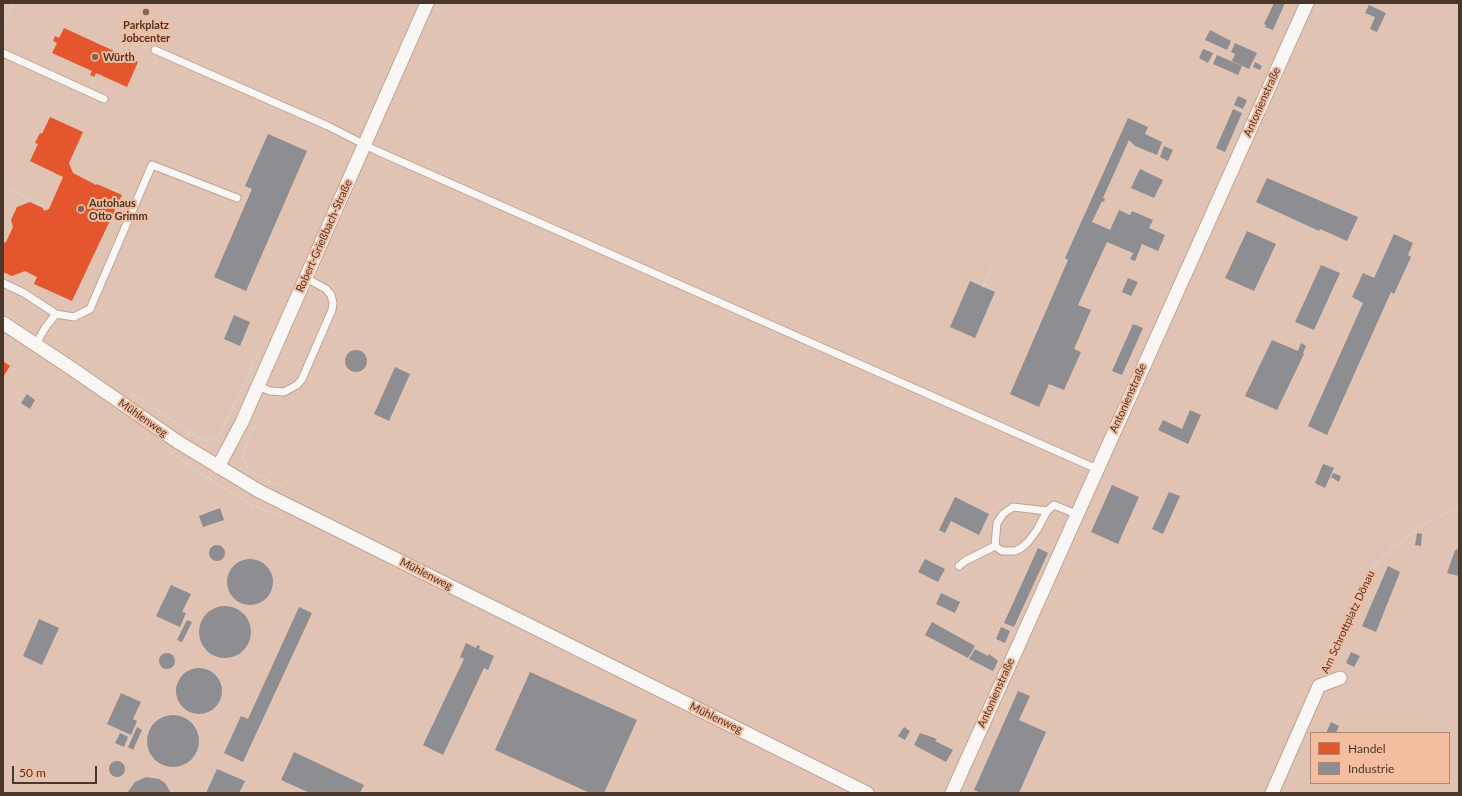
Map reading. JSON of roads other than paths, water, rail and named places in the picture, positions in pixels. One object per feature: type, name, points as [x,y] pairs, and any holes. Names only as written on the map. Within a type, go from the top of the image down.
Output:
[{"type":"street","name":"Robert-Grießbach-Straße","points":[[218,467],[242,422],[427,3]]},
{"type":"street","name":"Antonienstraße","points":[[952,793],[1096,469],[1307,3]]},
{"type":"street","name":"Mühlenweg","points":[[3,323],[178,442],[259,491],[868,793]]},
{"type":"street","points":[[1272,793],[1319,686],[1340,678]]},
{"type":"lane","points":[[155,50],[328,126],[364,145],[1096,469]]},
{"type":"lane","points":[[3,53],[104,99]]},
{"type":"lane","points":[[3,283],[24,293],[56,314],[74,317],[90,308],[152,164],[237,198]]},
{"type":"lane","points":[[258,386],[270,391],[284,392],[297,385],[302,378],[332,310],[333,303],[331,295],[326,289],[306,278]]},
{"type":"lane","points":[[36,344],[45,328],[56,314]]},
{"type":"lane","points":[[995,546],[1002,550],[1015,551],[1021,548],[1037,530],[1047,510],[1054,505],[1076,514]]},
{"type":"lane","points":[[995,546],[997,523],[1003,514],[1013,507],[1047,510]]},
{"type":"lane","points":[[959,566],[965,561],[995,546]]},
{"type":"place","name":"Parkplatz Jobcenter","points":[[146,12]]},
{"type":"place","name":"Würth","points":[[95,57]]},
{"type":"place","name":"Autohaus Otto Grimm","points":[[81,209]]}]
